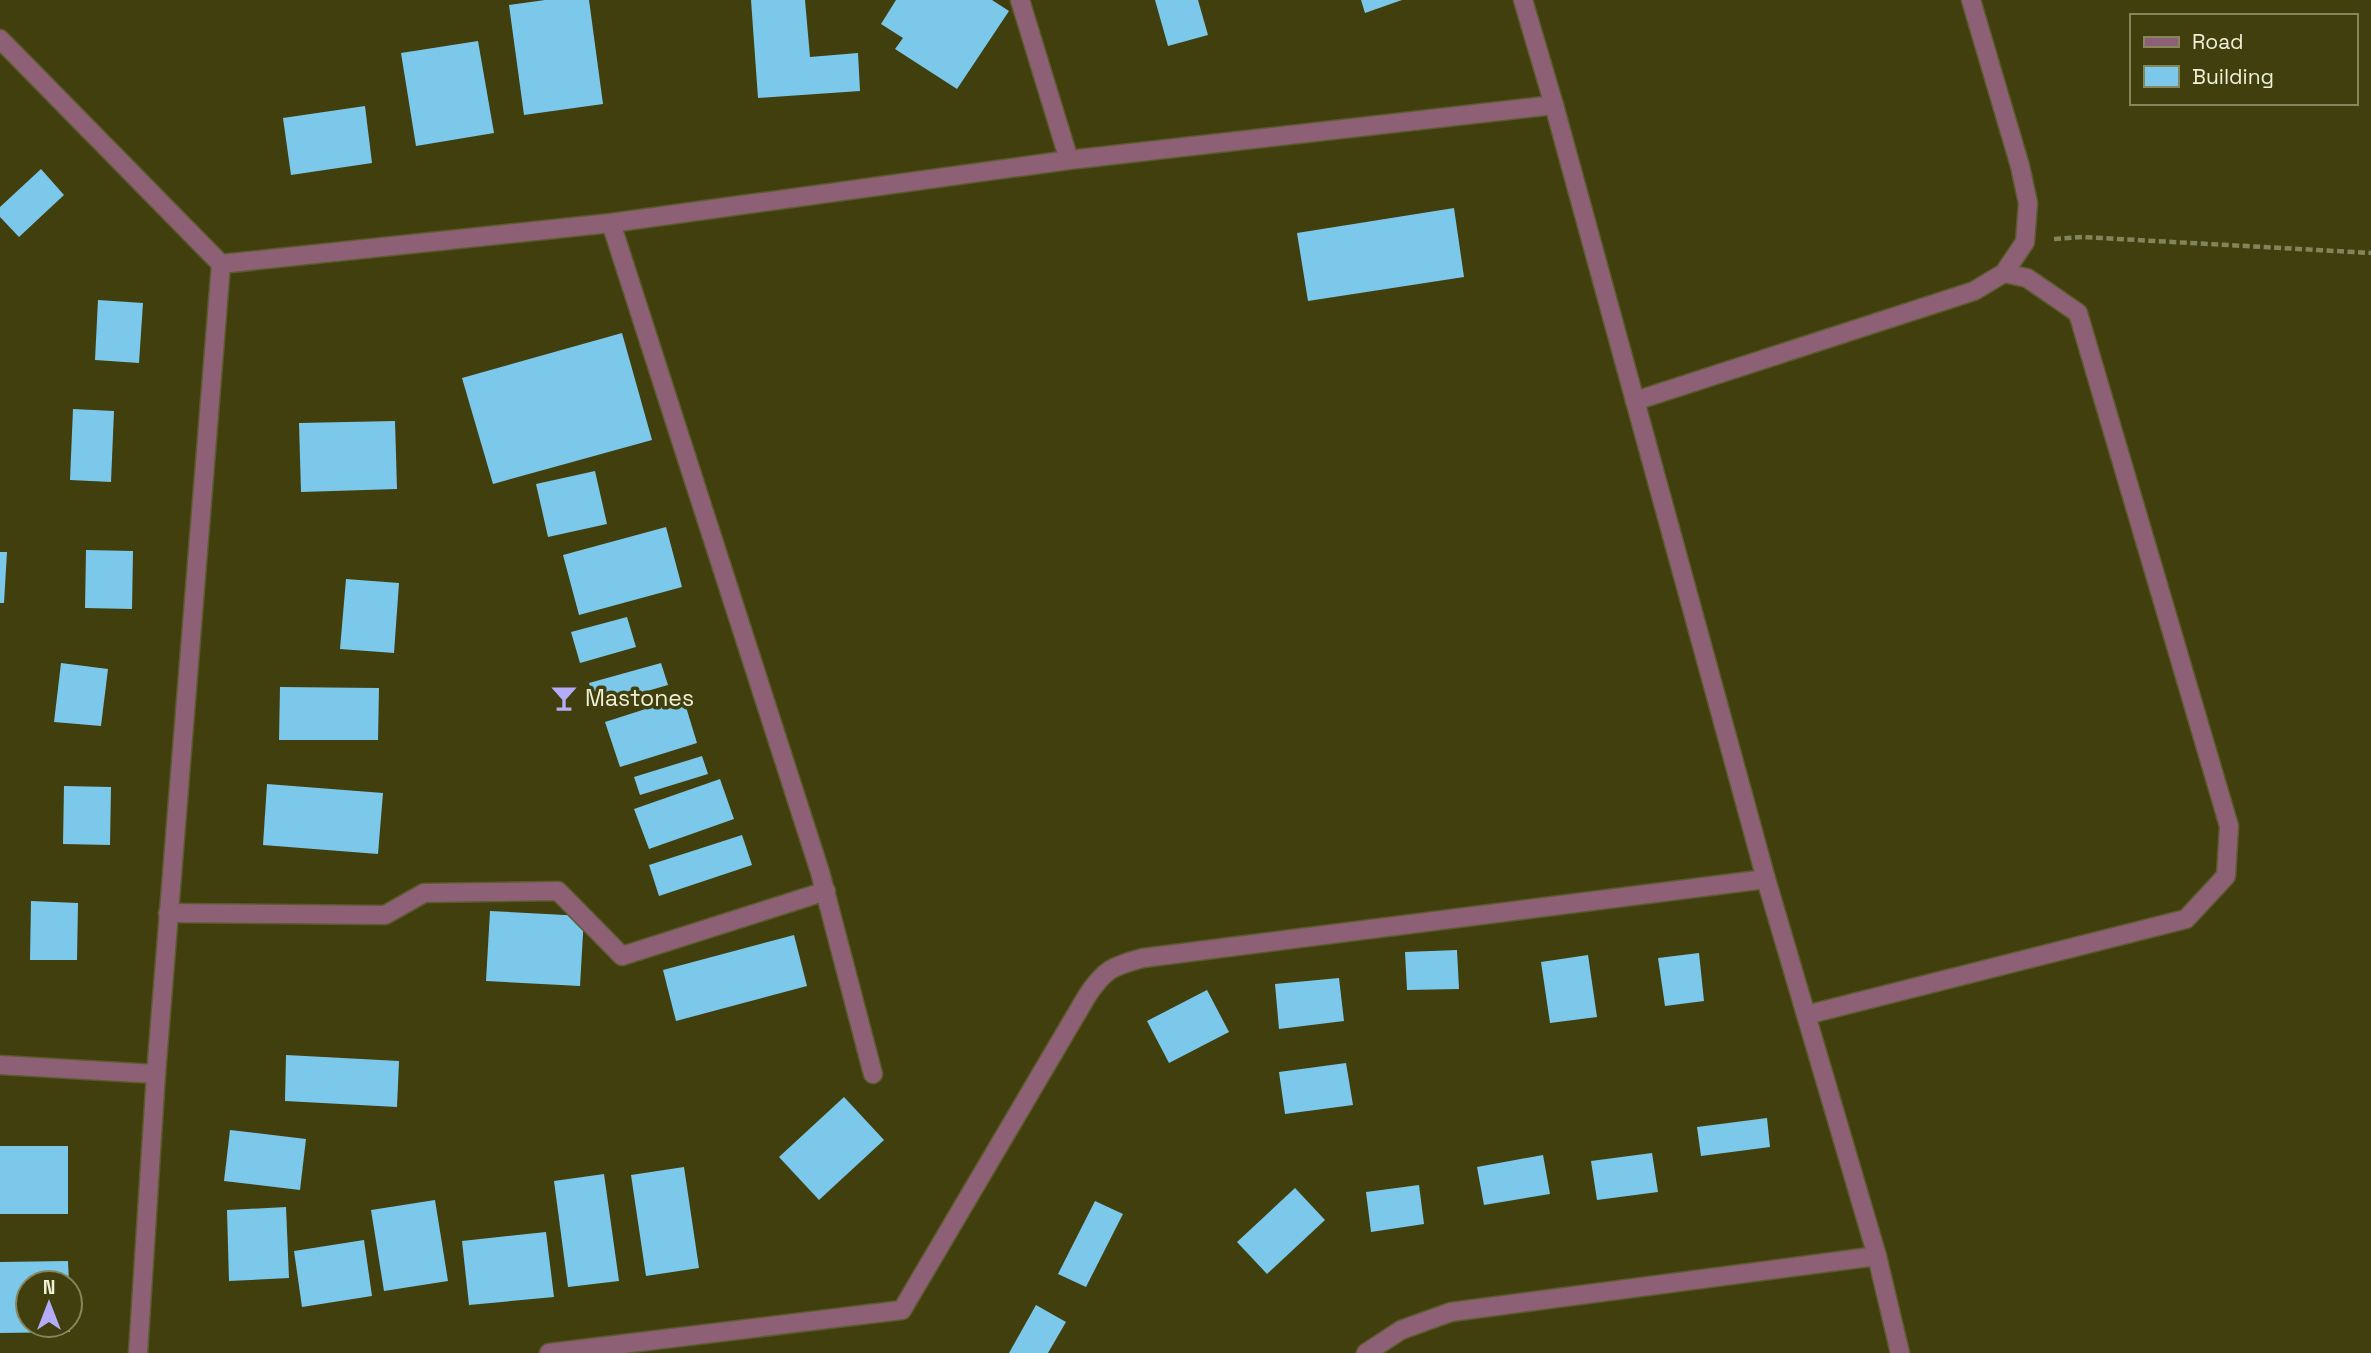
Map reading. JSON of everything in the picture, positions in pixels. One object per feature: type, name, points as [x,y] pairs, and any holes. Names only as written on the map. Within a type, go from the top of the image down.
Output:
[{"type":"street","points":[[1020,0],[1069,160]]},
{"type":"street","points":[[1523,0],[1766,879],[1877,1256],[1900,1353]]},
{"type":"street","points":[[1635,401],[1974,290],[2004,273],[2025,242],[2028,203],[2020,166],[1971,0]]},
{"type":"street","points":[[0,39],[221,264],[168,913],[138,1353]]},
{"type":"street","points":[[221,264],[611,223],[1069,160],[1554,106]]},
{"type":"street","points":[[611,223],[826,891],[873,1073]]},
{"type":"street","points":[[1806,1014],[2186,919],[2226,876],[2230,826],[2078,313],[2027,278],[2004,273]]},
{"type":"street","points":[[549,1353],[902,1310],[1087,996],[1100,976],[1120,964],[1170,955],[1766,879]]},
{"type":"street","points":[[168,913],[385,915],[425,892],[558,891],[622,956],[826,891]]},
{"type":"street","points":[[0,1065],[156,1073]]},
{"type":"street","points":[[1366,1353],[1401,1330],[1451,1312],[1877,1256]]},
{"type":"path","points":[[2025,242],[2083,237],[2371,253]]},
{"type":"building","points":[[545,0],[589,0],[603,104],[524,115],[509,5]]},
{"type":"building","points":[[751,0],[805,0],[810,57],[858,53],[860,91],[758,98]]},
{"type":"building","points":[[896,0],[992,0],[1009,11],[957,89],[895,49],[903,38],[881,24]]},
{"type":"building","points":[[1155,0],[1198,0],[1208,35],[1168,46]]},
{"type":"building","points":[[1361,0],[1402,0],[1365,13]]},
{"type":"building","points":[[478,41],[494,133],[416,146],[401,53]]},
{"type":"building","points":[[365,106],[372,163],[291,175],[283,118]]},
{"type":"building","points":[[41,169],[64,195],[19,237],[0,217],[0,207]]},
{"type":"building","points":[[1454,208],[1464,277],[1308,301],[1297,233]]},
{"type":"building","points":[[98,300],[143,303],[139,363],[95,360]]},
{"type":"building","points":[[622,333],[652,440],[493,484],[462,378]]},
{"type":"building","points":[[73,409],[114,411],[111,482],[70,480]]},
{"type":"building","points":[[395,421],[397,489],[301,492],[299,423]]},
{"type":"building","points":[[595,471],[607,524],[548,537],[536,484]]},
{"type":"building","points":[[666,527],[682,587],[579,615],[563,555]]},
{"type":"building","points":[[86,550],[133,551],[132,609],[85,608]]},
{"type":"building","points":[[0,552],[7,552],[4,603],[0,603]]},
{"type":"building","points":[[346,579],[399,583],[394,653],[340,649]]},
{"type":"building","points":[[627,617],[636,647],[580,663],[571,632]]},
{"type":"building","points":[[61,663],[108,669],[101,726],[54,722]]},
{"type":"building","points":[[661,663],[668,685],[595,706],[589,683]]},
{"type":"building","points":[[280,687],[379,688],[378,740],[279,740]]},
{"type":"building","points":[[683,697],[697,743],[620,767],[605,722]]},
{"type":"building","points":[[702,756],[708,774],[640,795],[634,777]]},
{"type":"building","points":[[720,779],[734,819],[649,849],[634,809]]},
{"type":"building","points":[[267,784],[383,793],[378,854],[263,845]]},
{"type":"building","points":[[64,786],[111,787],[110,845],[63,844]]},
{"type":"building","points":[[742,835],[752,865],[659,896],[649,865]]},
{"type":"building","points":[[31,901],[78,903],[77,960],[30,960]]},
{"type":"building","points":[[490,911],[584,916],[580,986],[486,981]]},
{"type":"building","points":[[794,935],[807,986],[676,1021],[663,970]]},
{"type":"building","points":[[1457,950],[1459,989],[1407,990],[1405,952]]},
{"type":"building","points":[[1699,953],[1704,1001],[1665,1006],[1658,958]]},
{"type":"building","points":[[1588,955],[1597,1017],[1550,1023],[1541,962]]},
{"type":"building","points":[[1339,978],[1344,1021],[1279,1029],[1275,984]]},
{"type":"building","points":[[1207,990],[1229,1032],[1169,1063],[1147,1021]]},
{"type":"building","points":[[286,1055],[399,1061],[397,1107],[285,1101]]},
{"type":"building","points":[[1346,1063],[1353,1105],[1285,1114],[1279,1072]]},
{"type":"building","points":[[844,1097],[884,1140],[819,1200],[779,1157]]},
{"type":"building","points":[[1767,1118],[1770,1147],[1701,1156],[1697,1127]]},
{"type":"building","points":[[230,1130],[306,1139],[300,1190],[224,1181]]},
{"type":"building","points":[[0,1146],[68,1146],[68,1214],[0,1214]]},
{"type":"building","points":[[1652,1153],[1658,1192],[1597,1200],[1591,1161]]},
{"type":"building","points":[[1543,1155],[1550,1194],[1484,1205],[1477,1167]]},
{"type":"building","points":[[684,1167],[699,1268],[646,1276],[631,1175]]},
{"type":"building","points":[[604,1174],[619,1281],[568,1287],[554,1181]]},
{"type":"building","points":[[1419,1185],[1424,1224],[1371,1232],[1366,1192]]},
{"type":"building","points":[[1295,1188],[1325,1220],[1267,1274],[1237,1242]]},
{"type":"building","points":[[435,1200],[448,1281],[384,1291],[371,1210]]},
{"type":"building","points":[[1095,1201],[1123,1214],[1086,1287],[1058,1274]]},
{"type":"building","points":[[286,1207],[289,1278],[229,1281],[227,1210]]},
{"type":"building","points":[[546,1232],[554,1297],[469,1305],[462,1241]]},
{"type":"building","points":[[364,1240],[372,1296],[302,1307],[294,1251]]},
{"type":"building","points":[[68,1261],[68,1269],[14,1269],[14,1333],[0,1333],[0,1262]]},
{"type":"building","points":[[1036,1305],[1066,1322],[1048,1353],[1009,1353]]},
{"type":"place","name":"Mastones","points":[[564,698]]}]
